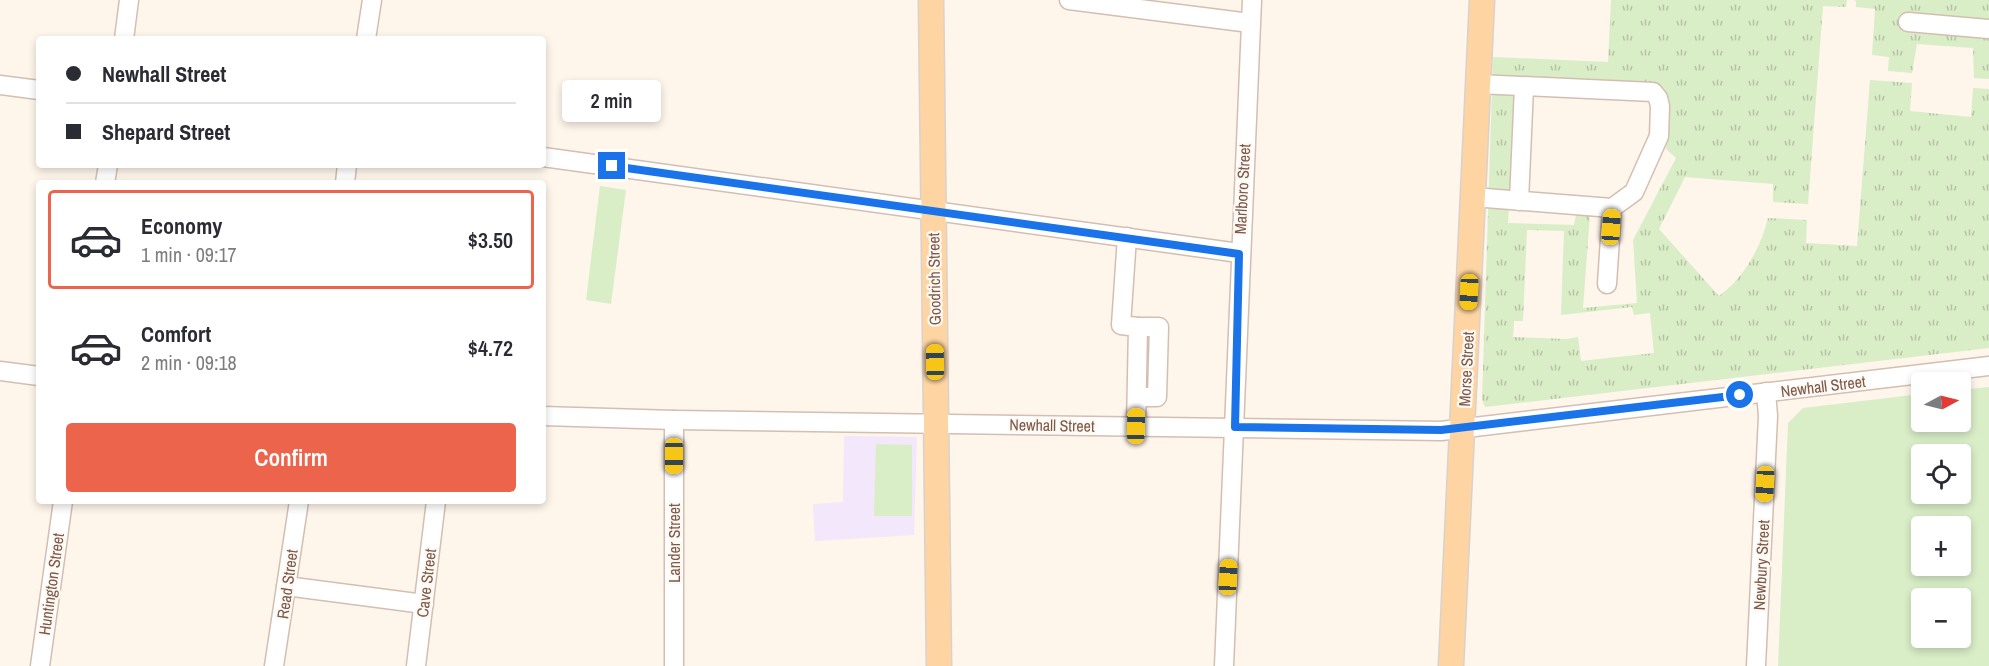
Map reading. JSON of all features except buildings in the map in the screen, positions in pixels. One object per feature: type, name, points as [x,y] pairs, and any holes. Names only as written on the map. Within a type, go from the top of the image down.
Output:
[{"type":"main road","name":"Goodrich Street","points":[[931,0],[939,666]]},
{"type":"main road","name":"Morse Street","points":[[1451,666],[1482,0]]},
{"type":"street","points":[[124,36],[129,0]]},
{"type":"street","points":[[366,36],[372,0]]},
{"type":"street","points":[[1069,0],[1250,24]]},
{"type":"street","name":"Marlboro Street","points":[[1224,666],[1251,0]]},
{"type":"street","points":[[1908,22],[1989,29]]},
{"type":"street","points":[[1473,197],[1612,208],[1634,192],[1659,136],[1660,106],[1653,92],[1478,84]]},
{"type":"street","points":[[0,85],[36,90]]},
{"type":"street","points":[[1519,201],[1524,87]]},
{"type":"street","points":[[546,157],[1239,254]]},
{"type":"street","points":[[1607,284],[1612,208]]},
{"type":"street","points":[[1127,237],[1121,325],[1138,327],[1136,426]]},
{"type":"street","name":"Newhall Street","points":[[546,416],[674,420],[1441,430],[1989,366]]},
{"type":"street","points":[[0,371],[36,376]]},
{"type":"street","name":"Newbury Street","points":[[1756,666],[1768,416],[1766,392]]},
{"type":"street","name":"Lander Street","points":[[674,420],[674,666]]},
{"type":"street","name":"Huntington Street","points":[[40,666],[63,504]]},
{"type":"street","name":"Read Street","points":[[274,666],[298,504]]},
{"type":"street","name":"Cave Street","points":[[416,666],[436,504]]},
{"type":"street","points":[[286,586],[424,604]]},
{"type":"shaded area","points":[[844,436],[917,437],[914,535],[815,541],[813,504],[843,502]]},
{"type":"green space","points":[[1611,0],[1847,0],[1846,7],[1823,6],[1808,204],[1773,202],[1773,184],[1685,177],[1659,229],[1719,296],[1744,271],[1761,240],[1768,218],[1807,220],[1806,243],[1857,246],[1870,80],[1912,83],[1910,111],[1971,117],[1973,88],[1989,89],[1989,348],[1485,407],[1482,400],[1493,57],[1608,62]],"holes":[[[1516,76],[1652,83],[1664,88],[1669,98],[1666,149],[1676,158],[1633,240],[1637,303],[1583,308],[1590,214],[1576,215],[1574,225],[1508,223]],[[1527,230],[1564,231],[1561,315],[1632,307],[1634,315],[1650,313],[1654,353],[1581,361],[1578,337],[1567,339],[1513,337],[1514,321],[1523,321]]]},
{"type":"green space","points":[[1853,0],[1989,0],[1989,79],[1974,78],[1973,48],[1917,44],[1912,73],[1888,71],[1889,57],[1872,55],[1875,9],[1856,7],[1856,1]]},
{"type":"green space","points":[[600,186],[626,190],[611,304],[586,300]]},
{"type":"green space","points":[[1989,387],[1989,666],[1778,666],[1788,423],[1803,408],[1911,395],[1911,432],[1971,432],[1971,389]]},
{"type":"green space","points":[[876,444],[912,445],[912,516],[874,516]]},
{"type":"route","points":[[612,166],[1239,254],[1235,427],[1441,430],[1740,395]]}]
